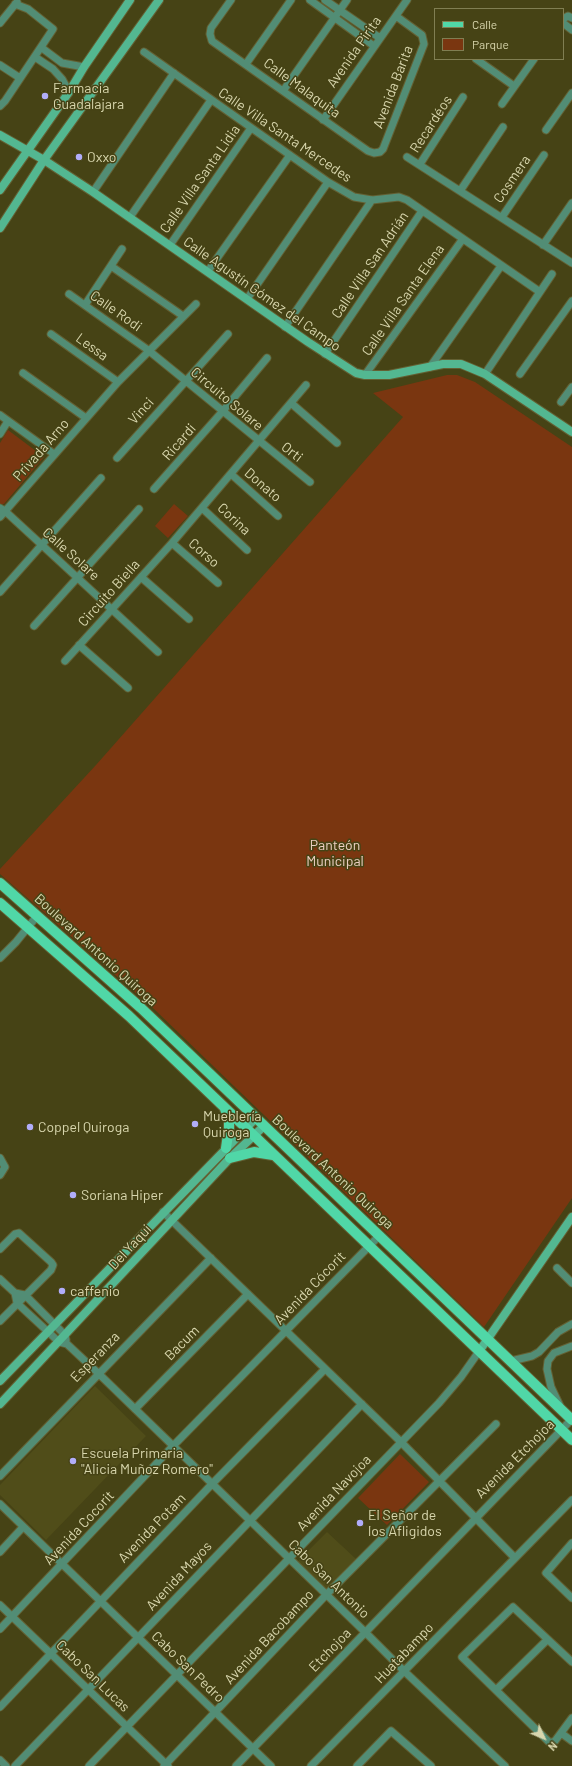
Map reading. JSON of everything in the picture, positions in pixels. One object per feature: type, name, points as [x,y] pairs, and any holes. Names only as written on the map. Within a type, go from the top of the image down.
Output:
[{"type":"main road","name":"Boulevard Antonio Quiroga","points":[[0,883],[141,1008],[572,1420]]},
{"type":"main road","name":"Boulevard Antonio Quiroga","points":[[0,903],[129,1016],[572,1439]]},
{"type":"main road","points":[[223,1106],[229,1118],[226,1148]]},
{"type":"main road","points":[[230,1158],[254,1152],[274,1155]]},
{"type":"street","points":[[0,190],[69,92],[84,67],[130,0]]},
{"type":"street","points":[[0,228],[44,160],[159,0]]},
{"type":"street","name":"Calle Malaquita","points":[[231,0],[211,28],[210,34],[212,41],[368,151],[378,153]]},
{"type":"street","points":[[246,64],[291,0]]},
{"type":"street","points":[[310,0],[374,46]]},
{"type":"street","points":[[325,0],[380,38]]},
{"type":"street","points":[[283,91],[347,0]]},
{"type":"street","name":"Avenida Pirita","points":[[323,120],[407,0]]},
{"type":"street","points":[[0,23],[17,2],[53,29],[42,48],[5,102],[0,106]]},
{"type":"street","name":"Avenida Barita","points":[[378,153],[383,149],[424,44],[422,35],[396,16]]},
{"type":"street","points":[[564,24],[572,30]]},
{"type":"street","points":[[42,48],[58,60],[84,67]]},
{"type":"street","name":"Calle Villa Santa Mercedes","points":[[144,52],[328,182],[354,197],[372,200],[399,197],[422,211],[462,240],[540,292]]},
{"type":"street","points":[[35,57],[53,69],[62,79],[69,92]]},
{"type":"street","points":[[53,69],[58,60]]},
{"type":"street","points":[[477,60],[514,86]]},
{"type":"street","points":[[502,104],[533,60]]},
{"type":"street","points":[[0,64],[20,78]]},
{"type":"street","points":[[93,192],[174,73]]},
{"type":"street","points":[[546,130],[572,93]]},
{"type":"street","name":"Recardéos","points":[[420,164],[463,97]]},
{"type":"street","points":[[130,217],[211,100]]},
{"type":"street","points":[[460,191],[503,127]]},
{"type":"street","name":"Calle Villa Santa Lidia","points":[[170,245],[251,128]]},
{"type":"street","name":"Calle Agustín Gómez del Campo","points":[[0,135],[44,160],[93,192],[208,271],[285,327],[356,373],[366,376],[389,375],[443,364],[462,364],[485,374],[572,432]]},
{"type":"street","points":[[208,271],[290,155]]},
{"type":"street","name":"Cosmera","points":[[502,217],[544,155]]},
{"type":"street","points":[[407,157],[572,263]]},
{"type":"street","points":[[247,299],[328,182]]},
{"type":"street","points":[[285,327],[372,200]]},
{"type":"street","points":[[543,245],[572,202]]},
{"type":"street","name":"Calle Villa San Adrián","points":[[325,354],[422,211]]},
{"type":"street","name":"Calle Villa Santa Elena","points":[[366,376],[462,240]]},
{"type":"street","points":[[84,305],[122,249]]},
{"type":"street","points":[[111,266],[183,316]]},
{"type":"street","points":[[430,367],[501,266]]},
{"type":"street","points":[[485,374],[552,274]]},
{"type":"street","name":"Calle Rodi","points":[[69,294],[148,350]]},
{"type":"street","points":[[520,374],[572,301]]},
{"type":"street","points":[[23,372],[86,418],[148,350],[196,304]]},
{"type":"street","name":"Lessa","points":[[51,334],[118,382]]},
{"type":"street","name":"Vinci","points":[[117,458],[228,334]]},
{"type":"street","name":"Circuito Solare","points":[[148,350],[259,442],[172,543]]},
{"type":"street","name":"Ricardi","points":[[154,489],[267,358]]},
{"type":"street","points":[[259,442],[306,384]]},
{"type":"street","points":[[561,402],[572,387]]},
{"type":"street","points":[[291,403],[337,444]]},
{"type":"street","points":[[0,415],[54,454]]},
{"type":"street","name":"Privada Arno","points":[[0,517],[3,509],[86,418]]},
{"type":"street","points":[[0,434],[8,421]]},
{"type":"street","name":"Orti","points":[[259,442],[310,482]]},
{"type":"street","name":"Donato","points":[[231,474],[278,516]]},
{"type":"street","points":[[0,592],[101,478]]},
{"type":"street","name":"Corina","points":[[202,508],[247,550]]},
{"type":"street","name":"Calle Solare","points":[[3,509],[12,519],[112,608],[158,652]]},
{"type":"street","points":[[34,626],[139,509]]},
{"type":"street","points":[[0,517],[12,519]]},
{"type":"street","name":"Circuito Biella","points":[[65,661],[172,543]]},
{"type":"street","name":"Corso","points":[[172,543],[218,583]]},
{"type":"street","points":[[141,577],[189,619]]},
{"type":"street","points":[[79,646],[128,688]]},
{"type":"street","points":[[0,958],[37,916]]},
{"type":"street","name":"Del Yaqui","points":[[0,1381],[256,1118]]},
{"type":"street","name":"Del Yaqui","points":[[0,1404],[172,1222],[230,1158],[264,1126]]},
{"type":"street","points":[[0,1158],[6,1167],[0,1175]]},
{"type":"street","points":[[163,1212],[401,1442],[515,1558]]},
{"type":"street","name":"Avenida Navojoa","points":[[89,1766],[440,1403],[488,1339],[572,1217]]},
{"type":"street","points":[[0,1249],[15,1234],[18,1233],[53,1265],[51,1270],[0,1320]]},
{"type":"street","name":"Avenida Cócorit","points":[[259,1358],[380,1235]]},
{"type":"street","name":"Esperanza","points":[[0,1476],[98,1373],[211,1258]]},
{"type":"street","points":[[557,1268],[572,1283]]},
{"type":"street","points":[[0,1279],[15,1294],[17,1303]]},
{"type":"street","points":[[15,1294],[24,1295],[65,1335],[67,1344]]},
{"type":"street","name":"Bacum","points":[[135,1409],[248,1294]]},
{"type":"street","name":"Cabo San Antonio","points":[[17,1303],[59,1342],[67,1344],[98,1373],[365,1632],[404,1672],[505,1766]]},
{"type":"street","points":[[25,1311],[32,1303]]},
{"type":"street","points":[[511,1362],[526,1359],[538,1352],[558,1332],[572,1324]]},
{"type":"street","points":[[563,1412],[551,1387],[547,1369],[548,1361],[554,1352],[572,1346]]},
{"type":"street","points":[[538,1352],[548,1361]]},
{"type":"street","name":"Avenida Cocorit","points":[[0,1629],[173,1446],[259,1358]]},
{"type":"street","name":"Avenida Potam","points":[[0,1707],[212,1484],[325,1369]]},
{"type":"street","name":"Avenida Mayos","points":[[15,1766],[362,1404]]},
{"type":"street","name":"Avenida Etchojoa","points":[[476,1517],[572,1420]]},
{"type":"street","name":"Avenida Bacobampo","points":[[166,1765],[326,1595],[496,1424]]},
{"type":"street","name":"Huatabampo","points":[[311,1766],[572,1500]]},
{"type":"street","name":"Cabo San Pedro","points":[[0,1504],[271,1766]]},
{"type":"street","name":"Etchojoa","points":[[236,1766],[476,1517]]},
{"type":"street","points":[[0,1552],[23,1527]]},
{"type":"street","points":[[572,1543],[546,1573],[572,1598]]},
{"type":"street","name":"Cabo San Lucas","points":[[0,1605],[166,1765]]},
{"type":"street","points":[[572,1662],[513,1607],[463,1655],[463,1659],[550,1742],[555,1741],[572,1718]]},
{"type":"street","points":[[496,1690],[547,1640]]},
{"type":"street","points":[[563,1730],[572,1731]]},
{"type":"street","points":[[563,1730],[572,1741]]},
{"type":"street","points":[[359,1765],[391,1731],[431,1766]]},
{"type":"street","points":[[0,1760],[6,1766]]},
{"type":"shaded area","name":"Escuela Primaria \"Alicia Muñoz Romero\"","points":[[95,1386],[146,1436],[46,1540],[0,1495],[0,1485]]},
{"type":"shaded area","points":[[327,1532],[356,1559],[327,1589],[297,1562]]},
{"type":"green space","name":"Panteón Municipal","points":[[447,375],[457,375],[475,382],[572,447],[572,1198],[484,1327],[154,1009],[0,874],[0,869],[96,765],[403,417],[373,393]]},
{"type":"green space","points":[[8,430],[44,457],[4,504],[0,504],[0,443]]},
{"type":"green space","points":[[174,504],[188,516],[168,538],[155,526]]},
{"type":"green space","points":[[400,1454],[429,1482],[387,1525],[358,1498]]},
{"type":"place","name":"Farmacia Guadalajara","points":[[45,96]]},
{"type":"place","name":"Oxxo","points":[[79,157]]},
{"type":"place","name":"Mueblería Quiroga","points":[[195,1124]]},
{"type":"place","name":"Coppel Quiroga","points":[[30,1127]]},
{"type":"place","name":"Soriana Hiper","points":[[73,1195]]},
{"type":"place","name":"caffenio","points":[[62,1291]]},
{"type":"place","name":"Escuela Primaria \"Alicia Muñoz Romero\"","points":[[73,1461]]},
{"type":"place","name":"El Señor de los Afligidos","points":[[360,1523]]}]
